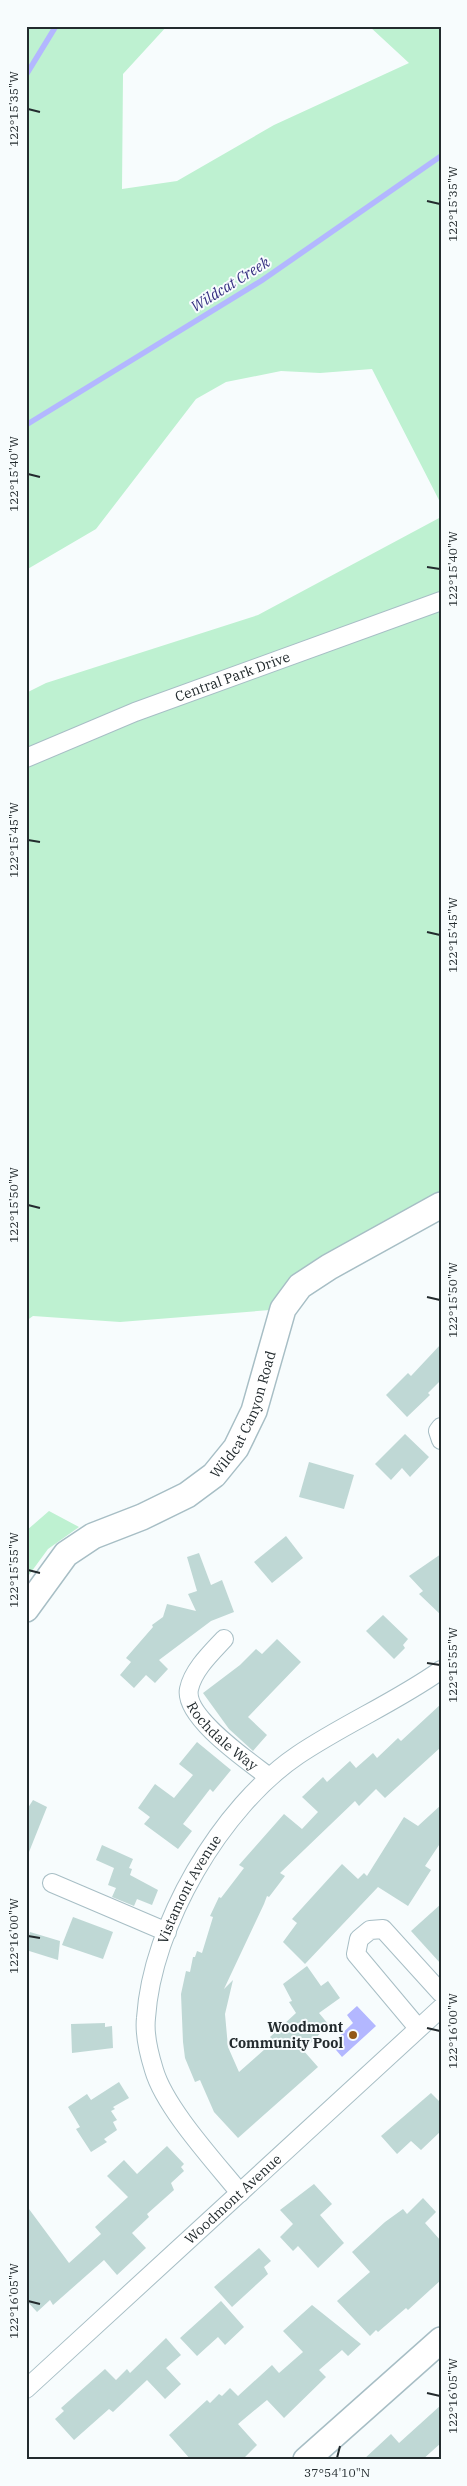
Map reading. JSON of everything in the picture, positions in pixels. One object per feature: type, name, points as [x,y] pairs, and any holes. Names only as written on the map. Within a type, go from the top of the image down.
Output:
[{"type":"street","name":"Central Park Drive","points":[[26,758],[135,712],[441,601]]},
{"type":"street","name":"Wildcat Canyon Road","points":[[26,1609],[66,1554],[93,1536],[142,1517],[188,1495],[214,1475],[236,1448],[254,1411],[283,1309],[300,1286],[330,1267],[441,1205]]},
{"type":"street","points":[[441,1427],[438,1432],[441,1440]]},
{"type":"street","name":"Rochdale Way","points":[[224,1639],[199,1668],[189,1690],[190,1704],[217,1736],[269,1778]]},
{"type":"street","name":"Vistamont Avenue","points":[[240,2193],[187,2127],[154,2073],[148,2050],[145,2020],[151,1979],[167,1932],[192,1875],[235,1814],[269,1778],[298,1755],[441,1670]]},
{"type":"street","points":[[52,1882],[167,1932]]},
{"type":"street","points":[[418,2028],[356,1954],[359,1939],[370,1930],[383,1929],[441,1993]]},
{"type":"street","name":"Woodmont Avenue","points":[[26,2389],[441,2008]]},
{"type":"street","points":[[306,2460],[441,2340]]},
{"type":"green space","points":[[26,26],[167,26],[123,74],[122,189],[177,181],[274,125],[409,63],[369,26],[441,26],[441,504],[372,369],[320,373],[281,371],[226,382],[196,399],[96,529],[26,570]]},
{"type":"green space","points":[[441,517],[441,1205],[283,1309],[120,1322],[33,1316],[26,1321],[26,693],[46,683],[258,615]]},
{"type":"green space","points":[[49,1511],[79,1527],[48,1549],[26,1579],[26,1531]]},
{"type":"water","name":"Woodmont Community Pool","points":[[357,2006],[376,2026],[342,2057],[331,2044],[353,2023],[347,2015]]},
{"type":"building","points":[[441,1344],[441,1380],[428,1393],[430,1395],[407,1417],[386,1395],[408,1373],[411,1376]]},
{"type":"building","points":[[405,1434],[429,1457],[410,1477],[402,1468],[391,1480],[375,1464]]},
{"type":"building","points":[[309,1462],[354,1475],[344,1509],[299,1497]]},
{"type":"building","points":[[286,1536],[303,1558],[272,1583],[254,1562]]},
{"type":"building","points":[[199,1553],[211,1585],[222,1580],[234,1612],[211,1621],[159,1660],[168,1669],[155,1683],[146,1675],[134,1688],[120,1675],[131,1662],[126,1658],[153,1627],[152,1625],[163,1617],[167,1604],[196,1611],[188,1594],[197,1591],[187,1557]]},
{"type":"building","points":[[441,1554],[441,1615],[419,1594],[423,1591],[409,1576]]},
{"type":"building","points":[[383,1615],[408,1639],[403,1645],[405,1648],[394,1659],[366,1631]]},
{"type":"building","points":[[277,1639],[301,1662],[248,1717],[267,1735],[253,1751],[229,1729],[203,1693],[240,1665],[256,1649],[262,1654]]},
{"type":"building","points":[[441,1704],[441,1747],[385,1798],[376,1789],[359,1806],[355,1801],[280,1873],[285,1876],[269,1897],[267,1896],[224,1989],[233,1980],[225,2014],[228,2047],[239,2072],[274,2041],[270,2037],[296,2013],[289,2002],[292,2001],[283,1984],[307,1966],[321,1986],[328,1981],[340,1998],[319,2013],[329,2025],[303,2050],[318,2067],[238,2138],[214,2112],[200,2080],[195,2082],[185,2058],[181,1994],[186,1971],[190,1972],[193,1957],[195,1957],[197,1951],[202,1953],[213,1917],[210,1916],[219,1897],[221,1898],[244,1868],[239,1865],[284,1814],[302,1829],[318,1812],[302,1797],[323,1777],[327,1782],[350,1761],[356,1768],[373,1753],[377,1758],[398,1738],[401,1741]]},
{"type":"building","points":[[197,1742],[231,1770],[213,1792],[210,1789],[183,1824],[192,1831],[178,1849],[144,1824],[150,1817],[138,1808],[155,1784],[174,1798],[193,1775],[179,1764]]},
{"type":"building","points":[[33,1800],[47,1807],[27,1857],[26,1811]]},
{"type":"building","points":[[441,1805],[441,1842],[425,1866],[431,1870],[408,1906],[378,1887],[305,1964],[283,1942],[297,1923],[292,1919],[342,1864],[358,1879],[364,1873],[367,1876],[404,1817],[418,1826]]},
{"type":"building","points":[[102,1845],[133,1859],[129,1868],[132,1869],[130,1875],[158,1890],[152,1905],[137,1899],[134,1906],[112,1897],[116,1888],[108,1885],[114,1868],[96,1860]]},
{"type":"building","points":[[441,1904],[441,1964],[411,1931]]},
{"type":"building","points":[[73,1917],[113,1932],[103,1959],[62,1945]]},
{"type":"building","points":[[30,1932],[60,1941],[58,1960],[26,1950]]},
{"type":"building","points":[[105,2023],[105,2027],[112,2026],[113,2048],[72,2053],[71,2024]]},
{"type":"building","points":[[119,2082],[129,2098],[113,2107],[115,2109],[111,2111],[117,2120],[113,2122],[117,2130],[104,2139],[107,2142],[91,2152],[76,2129],[80,2127],[68,2107],[87,2094],[91,2100]]},
{"type":"building","points":[[431,2093],[441,2103],[441,2131],[421,2150],[411,2141],[397,2154],[381,2136]]},
{"type":"building","points":[[167,2146],[184,2164],[181,2167],[184,2171],[171,2183],[174,2190],[147,2214],[149,2217],[132,2233],[146,2248],[117,2275],[104,2260],[53,2305],[50,2300],[37,2312],[26,2300],[26,2205],[69,2263],[101,2234],[95,2227],[128,2197],[107,2176],[124,2160],[137,2174]]},
{"type":"building","points":[[314,2184],[332,2204],[320,2215],[344,2243],[318,2268],[298,2246],[293,2251],[280,2237],[293,2224],[280,2210]]},
{"type":"building","points":[[423,2198],[436,2212],[425,2223],[441,2241],[441,2280],[408,2310],[406,2308],[378,2332],[376,2330],[370,2336],[337,2301],[370,2272],[352,2252],[385,2222],[403,2209],[407,2214]]},
{"type":"building","points":[[259,2248],[271,2261],[264,2267],[268,2274],[232,2307],[214,2287]]},
{"type":"building","points":[[221,2301],[244,2327],[225,2345],[218,2337],[197,2356],[180,2338]]},
{"type":"building","points":[[312,2305],[361,2344],[348,2356],[342,2350],[319,2370],[326,2377],[284,2418],[267,2400],[238,2424],[257,2445],[242,2460],[191,2460],[169,2435],[207,2400],[210,2403],[219,2394],[222,2396],[230,2388],[238,2396],[272,2365],[279,2373],[303,2352],[283,2331]]},
{"type":"building","points":[[166,2338],[181,2355],[166,2368],[181,2384],[165,2399],[147,2380],[113,2412],[109,2409],[74,2440],[55,2419],[64,2411],[61,2408],[105,2369],[116,2380],[127,2369],[130,2373]]},
{"type":"building","points":[[441,2405],[441,2443],[422,2460],[363,2460],[391,2434],[399,2443]]},
{"type":"waterway","points":[[26,75],[56,26]]},
{"type":"waterway","name":"Wildcat Creek","points":[[26,425],[261,281],[441,156]]},
{"type":"place","name":"Woodmont Community Pool","points":[[353,2035]]}]
